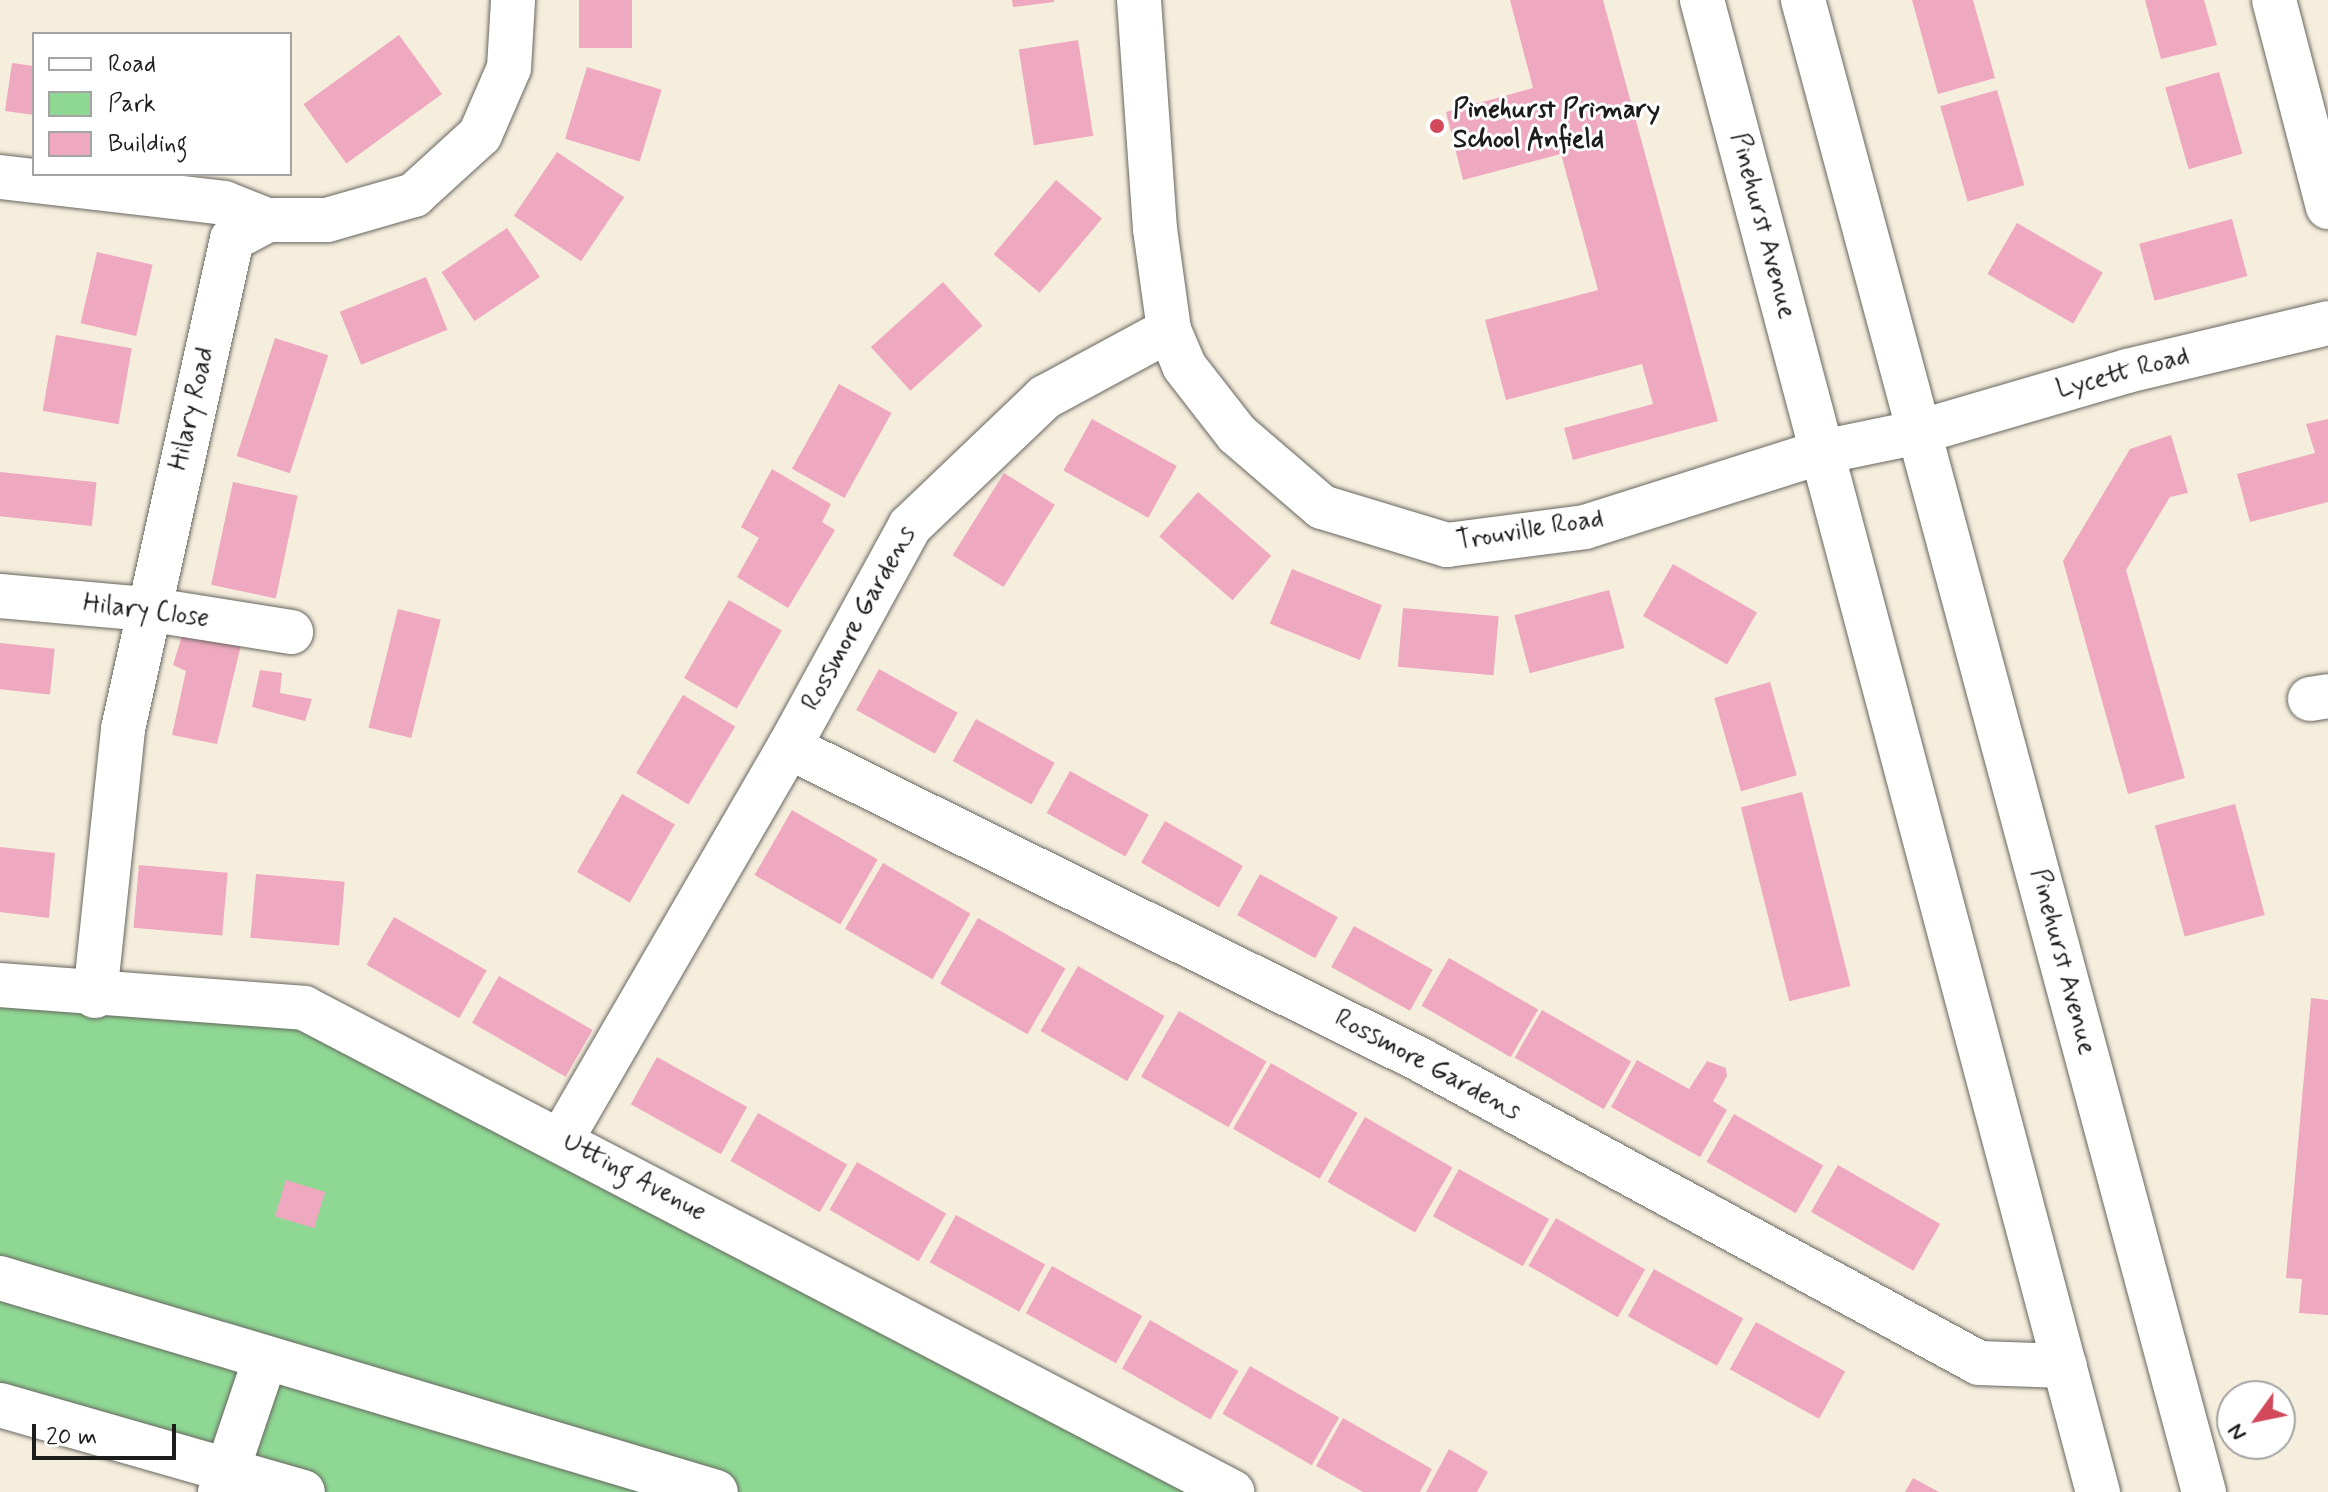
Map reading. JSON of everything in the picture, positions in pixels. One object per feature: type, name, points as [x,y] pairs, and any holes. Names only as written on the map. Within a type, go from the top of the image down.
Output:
[{"type":"street","name":"Hilary Road","points":[[95,996],[123,729],[147,609],[232,239],[267,220],[327,220],[414,195],[480,135],[509,68],[513,0]]},
{"type":"street","name":"Trouville Road","points":[[1139,0],[1155,229],[1169,330],[1184,366],[1237,434],[1322,507],[1447,545],[1585,527],[1822,452]]},
{"type":"street","name":"Pinehurst Avenue","points":[[1702,0],[2098,1492]]},
{"type":"street","name":"Pinehurst Avenue","points":[[1803,0],[2204,1492]]},
{"type":"street","points":[[2274,0],[2328,207]]},
{"type":"street","points":[[0,177],[224,203],[267,220]]},
{"type":"street","name":"Lycett Road","points":[[1919,432],[2127,371],[2328,323]]},
{"type":"street","name":"Rossmore Gardens","points":[[561,1140],[789,747],[910,526],[1045,397],[1169,330]]},
{"type":"street","points":[[1822,452],[1919,432]]},
{"type":"street","name":"Hilary Close","points":[[0,596],[147,609],[291,632]]},
{"type":"street","name":"Rossmore Gardens","points":[[789,747],[1417,1058],[1979,1363],[2065,1366]]},
{"type":"street","name":"Utting Avenue","points":[[0,985],[95,996],[304,1008],[1232,1492]]},
{"type":"street","points":[[0,1278],[716,1492]]},
{"type":"street","points":[[224,1481],[265,1359]]},
{"type":"street","points":[[0,1405],[224,1481],[303,1492]]},
{"type":"green space","points":[[0,985],[304,1008],[1232,1492],[303,1492],[0,1405]]},
{"type":"building","points":[[579,0],[632,0],[632,48],[579,48]]},
{"type":"building","points":[[1012,0],[1054,0],[1054,2],[1013,7]]},
{"type":"building","points":[[1510,0],[1603,0],[1718,421],[1573,460],[1564,428],[1653,404],[1642,364],[1506,400],[1485,320],[1598,290],[1561,154],[1463,180],[1446,112],[1533,88]]},
{"type":"building","points":[[1912,0],[1973,0],[1995,78],[1938,94]]},
{"type":"building","points":[[2145,0],[2204,0],[2217,45],[2161,59]]},
{"type":"building","points":[[399,35],[442,94],[346,163],[304,104]]},
{"type":"building","points":[[1078,40],[1093,136],[1034,145],[1019,49]]},
{"type":"building","points":[[12,63],[32,66],[32,115],[5,111]]},
{"type":"building","points":[[587,67],[662,90],[640,162],[565,139]]},
{"type":"building","points":[[2219,72],[2242,154],[2189,169],[2165,87]]},
{"type":"building","points":[[1997,90],[2024,185],[1968,201],[1940,106]]},
{"type":"building","points":[[557,152],[624,197],[581,261],[514,216]]},
{"type":"building","points":[[1056,180],[1102,219],[1040,293],[994,254]]},
{"type":"building","points":[[2232,219],[2247,276],[2155,301],[2139,244]]},
{"type":"building","points":[[2017,223],[2103,272],[2073,324],[1988,274]]},
{"type":"building","points":[[507,228],[540,277],[474,321],[442,272]]},
{"type":"building","points":[[97,252],[153,265],[136,336],[81,323]]},
{"type":"building","points":[[426,277],[447,330],[361,365],[340,312]]},
{"type":"building","points":[[943,282],[982,326],[910,391],[871,347]]},
{"type":"building","points":[[56,335],[132,348],[118,424],[43,411]]},
{"type":"building","points":[[275,338],[328,355],[290,473],[237,456]]},
{"type":"building","points":[[839,384],[891,413],[844,498],[792,469]]},
{"type":"building","points":[[1092,419],[1177,466],[1148,518],[1063,471]]},
{"type":"building","points":[[2328,419],[2328,502],[2250,522],[2237,474],[2315,453],[2306,424]]},
{"type":"building","points":[[2171,435],[2188,493],[2170,497],[2126,570],[2185,778],[2128,794],[2063,561],[2130,449]]},
{"type":"building","points":[[772,469],[831,504],[822,522],[835,530],[788,608],[737,577],[759,538],[741,527]]},
{"type":"building","points":[[0,472],[96,482],[92,526],[0,516]]},
{"type":"building","points":[[1004,473],[1055,505],[1003,587],[953,555]]},
{"type":"building","points":[[233,482],[298,496],[276,598],[211,585]]},
{"type":"building","points":[[1198,492],[1271,556],[1232,600],[1159,537]]},
{"type":"building","points":[[1673,564],[1757,612],[1727,664],[1643,616]]},
{"type":"building","points":[[1292,569],[1382,605],[1360,660],[1270,624]]},
{"type":"building","points":[[1609,590],[1625,648],[1530,673],[1514,615]]},
{"type":"building","points":[[729,600],[782,630],[737,708],[684,678]]},
{"type":"building","points":[[1403,608],[1499,616],[1493,675],[1398,667]]},
{"type":"building","points":[[398,609],[441,620],[411,738],[368,727]]},
{"type":"building","points":[[185,626],[243,637],[217,744],[172,735],[186,671],[173,665]]},
{"type":"building","points":[[0,643],[55,649],[50,694],[0,689]]},
{"type":"building","points":[[879,669],[958,713],[935,754],[856,710]]},
{"type":"building","points":[[260,670],[282,673],[280,693],[312,699],[305,721],[252,707]]},
{"type":"building","points":[[1770,682],[1797,775],[1741,791],[1714,698]]},
{"type":"building","points":[[683,695],[735,726],[688,804],[636,773]]},
{"type":"building","points":[[976,719],[1055,763],[1031,805],[953,761]]},
{"type":"building","points":[[1070,771],[1149,815],[1125,857],[1047,813]]},
{"type":"building","points":[[1802,792],[1850,986],[1789,1001],[1741,807]]},
{"type":"building","points":[[622,794],[675,824],[630,902],[577,872]]},
{"type":"building","points":[[2235,804],[2265,915],[2185,937],[2155,825]]},
{"type":"building","points":[[792,810],[878,860],[840,924],[754,875]]},
{"type":"building","points":[[1165,821],[1243,866],[1219,908],[1141,863]]},
{"type":"building","points":[[0,847],[55,853],[49,918],[0,912]]},
{"type":"building","points":[[883,863],[970,914],[932,979],[845,929]]},
{"type":"building","points":[[139,865],[228,873],[222,936],[134,928]]},
{"type":"building","points":[[256,874],[345,882],[339,946],[250,938]]},
{"type":"building","points":[[1260,874],[1338,917],[1315,958],[1237,915]]},
{"type":"building","points":[[394,917],[487,970],[459,1018],[366,965]]},
{"type":"building","points":[[978,918],[1065,968],[1027,1034],[940,984]]},
{"type":"building","points":[[1354,926],[1433,970],[1410,1011],[1331,967]]},
{"type":"building","points":[[1449,958],[1538,1009],[1511,1057],[1422,1006]]},
{"type":"building","points":[[1078,966],[1165,1016],[1127,1081],[1040,1031]]},
{"type":"building","points":[[499,976],[593,1030],[566,1077],[472,1023]]},
{"type":"building","points":[[2311,998],[2328,1000],[2328,1315],[2299,1313],[2302,1279],[2286,1278]]},
{"type":"building","points":[[1542,1010],[1631,1062],[1604,1109],[1514,1058]]},
{"type":"building","points":[[1179,1011],[1266,1062],[1228,1127],[1141,1077]]},
{"type":"building","points":[[657,1057],[747,1107],[721,1154],[631,1104]]},
{"type":"building","points":[[1637,1060],[1689,1089],[1707,1061],[1726,1068],[1727,1076],[1713,1101],[1727,1110],[1700,1157],[1611,1107]]},
{"type":"building","points":[[1271,1063],[1358,1113],[1320,1179],[1233,1129]]},
{"type":"building","points":[[758,1113],[847,1164],[820,1212],[730,1161]]},
{"type":"building","points":[[1734,1114],[1823,1166],[1796,1213],[1706,1162]]},
{"type":"building","points":[[1365,1117],[1452,1168],[1415,1232],[1328,1182]]},
{"type":"building","points":[[857,1162],[946,1214],[919,1261],[830,1210]]},
{"type":"building","points":[[1838,1165],[1940,1224],[1913,1271],[1811,1212]]},
{"type":"building","points":[[1459,1169],[1549,1219],[1523,1266],[1433,1216]]},
{"type":"building","points":[[286,1180],[325,1192],[314,1228],[275,1216]]},
{"type":"building","points":[[956,1215],[1045,1264],[1019,1312],[930,1262]]},
{"type":"building","points":[[1556,1218],[1645,1270],[1618,1317],[1528,1266]]},
{"type":"building","points":[[1052,1266],[1142,1316],[1116,1363],[1026,1313]]},
{"type":"building","points":[[1654,1269],[1743,1318],[1717,1366],[1628,1316]]},
{"type":"building","points":[[1150,1320],[1238,1371],[1210,1419],[1122,1368]]},
{"type":"building","points":[[1756,1322],[1845,1371],[1819,1419],[1730,1369]]},
{"type":"building","points":[[1250,1366],[1339,1418],[1312,1465],[1222,1414]]},
{"type":"building","points":[[1343,1418],[1432,1469],[1420,1492],[1363,1492],[1316,1466]]},
{"type":"building","points":[[1449,1449],[1488,1472],[1477,1492],[1426,1492]]},
{"type":"building","points":[[1913,1478],[1939,1492],[1905,1492]]},
{"type":"place","name":"Pinehurst Primary School Anfield","points":[[1437,126]]}]
